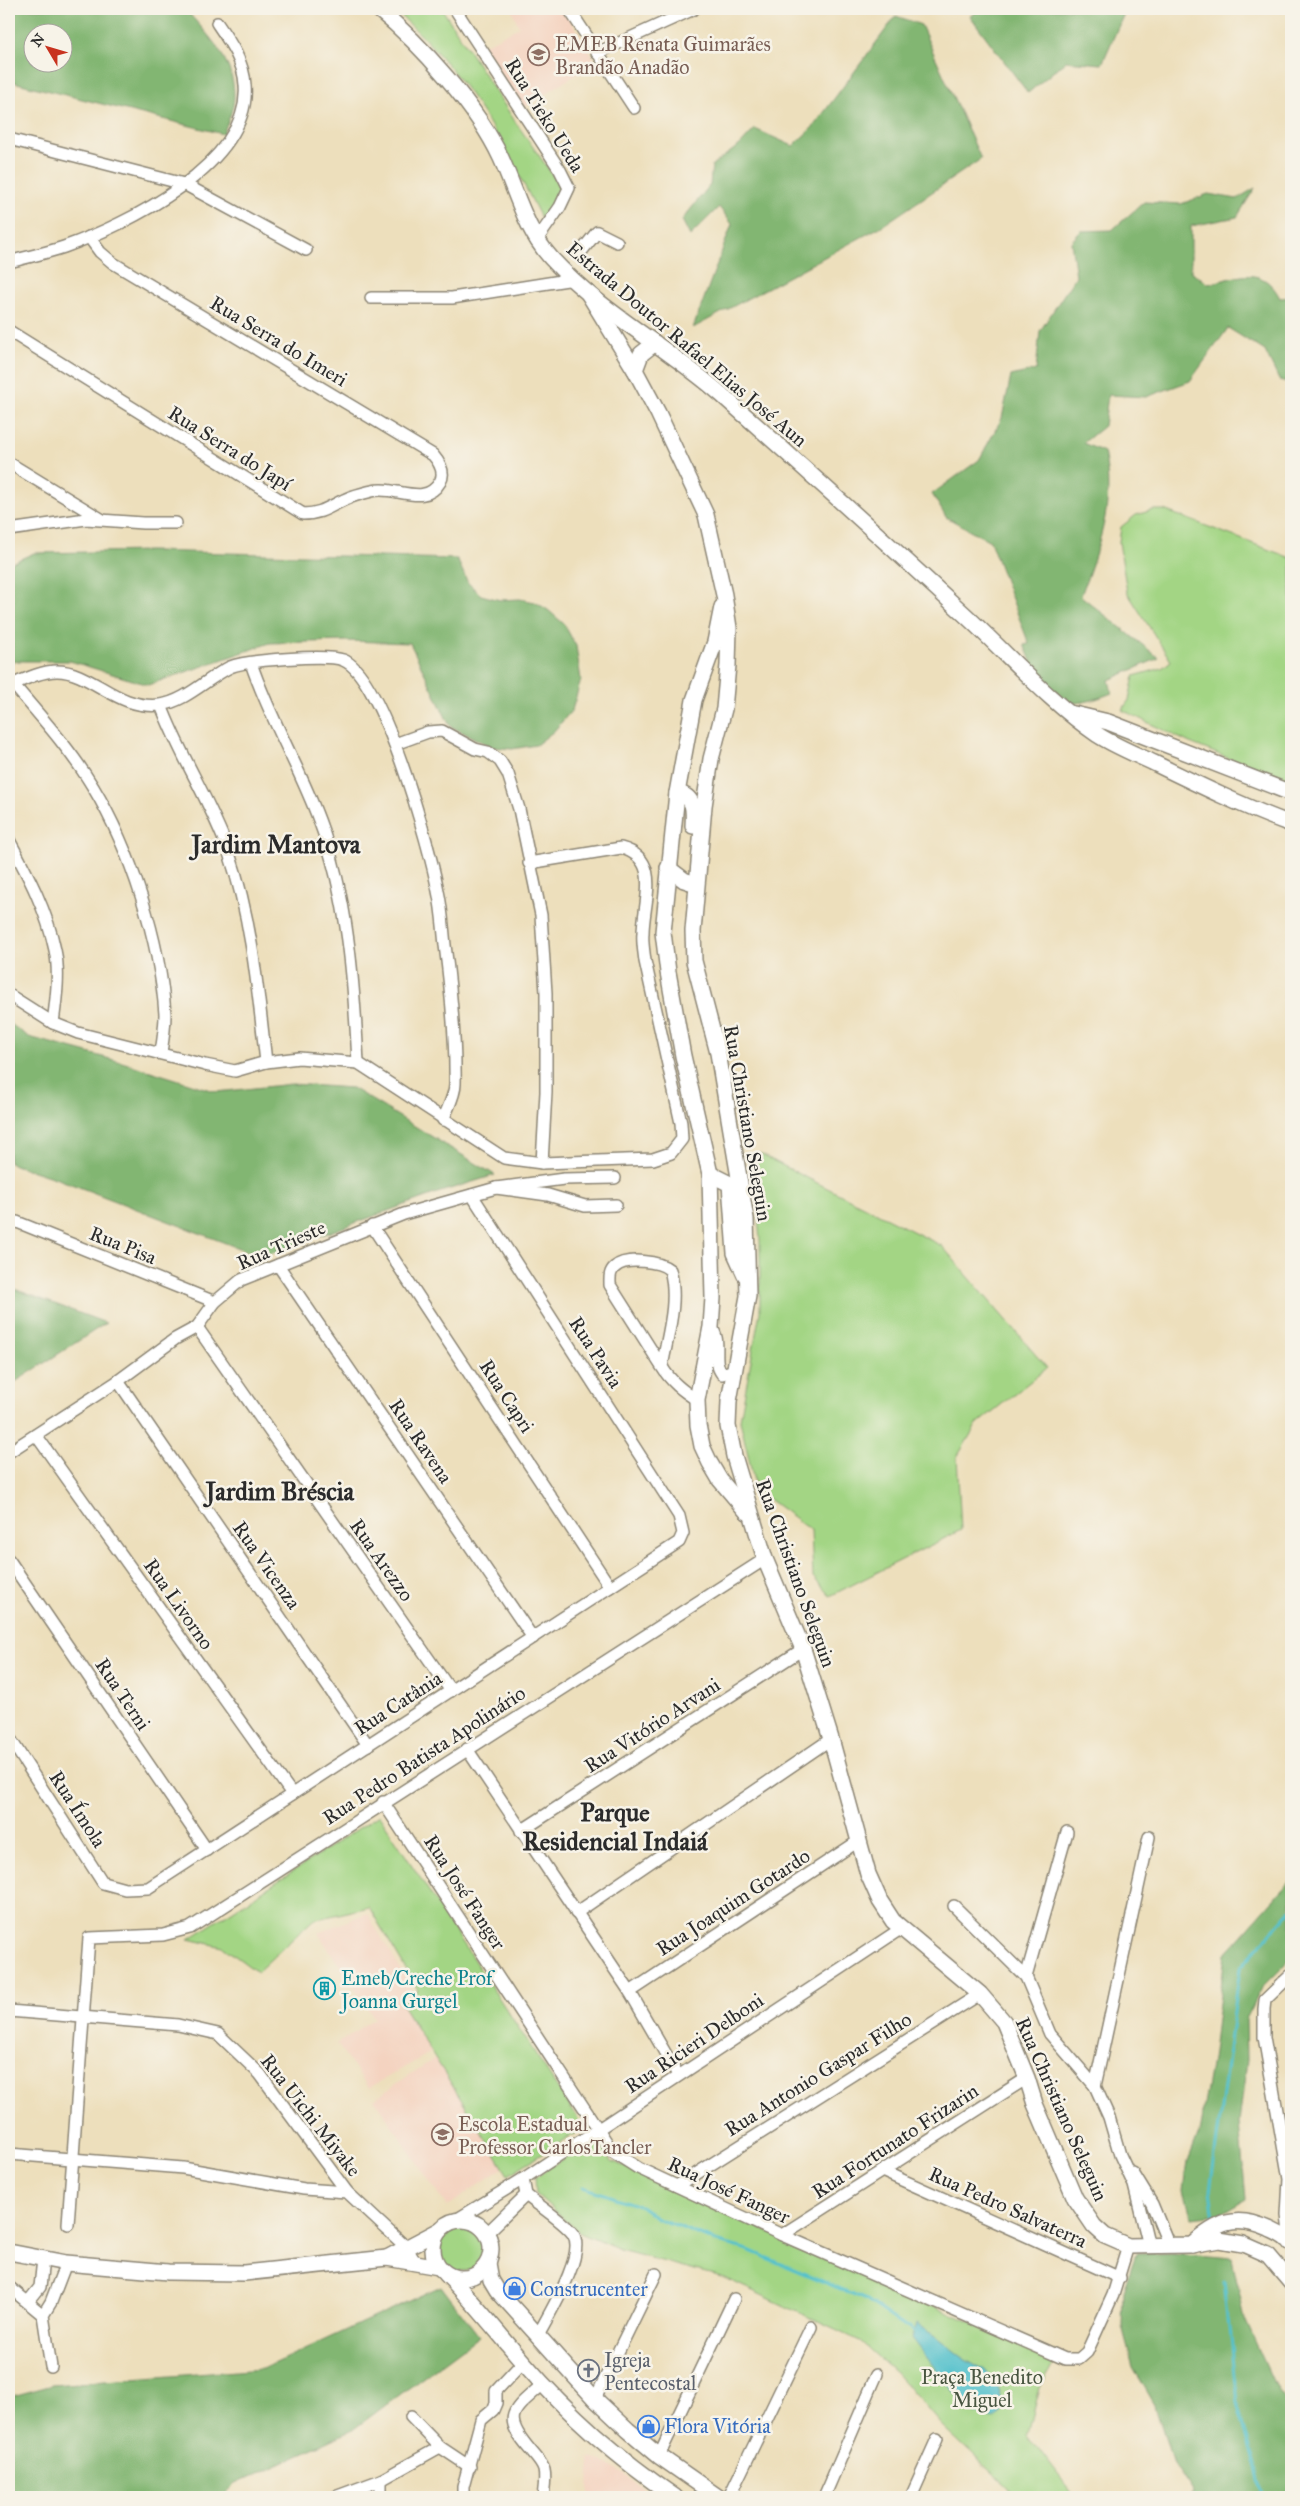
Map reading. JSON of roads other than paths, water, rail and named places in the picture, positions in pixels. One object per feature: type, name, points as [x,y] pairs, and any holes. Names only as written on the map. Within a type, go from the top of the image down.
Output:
[{"type":"main road","name":"Estrada Doutor Rafael Elias José Aun","points":[[378,9],[422,52],[482,125],[500,157],[516,199],[536,241],[588,293],[714,388],[867,524],[1000,647],[1065,711],[1101,737],[1182,777],[1291,824]]},
{"type":"main road","name":"Rua Christiano Seleguin","points":[[588,293],[635,370],[658,413],[706,515],[724,595],[729,628],[724,709],[711,759],[700,844],[693,931],[694,961],[718,1053],[744,1197],[748,1296],[734,1370],[728,1426],[751,1517],[765,1559],[803,1650],[831,1739],[868,1874],[880,1901],[893,1921],[980,1994],[1004,2022],[1027,2078],[1035,2104],[1083,2211],[1105,2236],[1128,2246],[1191,2245],[1228,2240],[1243,2244],[1268,2256],[1291,2282]]},
{"type":"main road","points":[[635,370],[641,354],[655,343]]},
{"type":"main road","points":[[724,595],[715,642],[694,700],[677,793],[663,932],[668,972],[710,1174],[713,1246],[711,1327],[698,1400],[698,1424],[706,1455],[720,1480],[751,1517]]},
{"type":"main road","points":[[1065,711],[1108,722],[1291,794]]},
{"type":"main road","points":[[677,793],[684,794],[690,800],[695,810],[693,831],[700,844]]},
{"type":"main road","points":[[668,868],[676,876],[696,884]]},
{"type":"main road","points":[[710,1174],[730,1184],[735,1253],[748,1281]]},
{"type":"main road","points":[[387,2258],[456,2220],[475,2222],[487,2233],[492,2244],[488,2263],[491,2280],[497,2290],[537,2337],[595,2399],[659,2456],[718,2497]]},
{"type":"main road","points":[[1191,2245],[1210,2229],[1230,2221],[1250,2222],[1280,2234],[1290,2242]]},
{"type":"main road","points":[[1228,2240],[1225,2230],[1230,2221]]},
{"type":"main road","points":[[440,2230],[435,2239],[433,2249],[443,2270],[488,2319],[523,2362],[543,2384],[611,2449],[675,2497]]},
{"type":"main road","points":[[9,2252],[66,2262],[168,2272],[244,2272],[387,2258],[415,2262],[465,2278],[474,2276],[488,2263]]},
{"type":"street","name":"Rua Tieko Ueda","points":[[455,9],[560,170],[569,188],[560,207],[536,241]]},
{"type":"street","points":[[569,9],[634,108]]},
{"type":"street","points":[[597,53],[694,9]]},
{"type":"street","points":[[9,262],[62,248],[144,211],[184,184],[211,161],[234,133],[245,108],[246,84],[240,63],[217,23]]},
{"type":"street","points":[[9,139],[184,184],[306,250]]},
{"type":"street","points":[[580,253],[598,232],[617,242]]},
{"type":"street","name":"Rua Serra do Imeri","points":[[89,237],[100,252],[113,263],[433,455],[441,464],[442,479]]},
{"type":"street","points":[[9,255],[24,258]]},
{"type":"street","points":[[371,298],[452,298],[574,279]]},
{"type":"street","name":"Rua Serra do Japí","points":[[9,331],[303,514],[316,514],[345,499],[381,488],[407,495],[428,494],[436,489],[442,479]]},
{"type":"street","points":[[9,463],[101,519]]},
{"type":"street","points":[[9,530],[86,519],[176,523]]},
{"type":"street","points":[[162,1052],[165,1015],[153,941],[138,885],[117,835],[93,787],[66,748],[11,685],[57,671],[76,674],[113,696],[133,703],[161,705],[192,691],[232,667],[251,663],[329,657],[345,660],[355,668],[366,682],[395,744],[438,890],[450,985],[455,1087],[443,1120]]},
{"type":"street","points":[[251,663],[320,821],[336,879],[354,983],[358,1063]]},
{"type":"street","points":[[161,705],[168,726],[214,818],[229,853],[244,902],[266,1062]]},
{"type":"street","points":[[395,744],[437,730],[475,749],[488,752],[500,761],[508,774],[519,809],[541,915],[546,993],[546,1092],[542,1164]]},
{"type":"street","points":[[9,840],[33,884],[56,951],[57,996],[53,1024]]},
{"type":"street","points":[[9,995],[53,1024],[78,1033],[235,1071],[266,1062],[299,1058],[358,1063],[504,1158],[542,1164],[653,1159],[671,1153],[682,1139],[681,1123],[645,961],[642,934],[647,871],[643,860],[634,851],[622,848],[529,863]]},
{"type":"street","name":"Rua Trieste","points":[[9,1452],[118,1381],[175,1339],[197,1327],[215,1302],[241,1280],[404,1214],[496,1188],[564,1179],[615,1178]]},
{"type":"street","name":"Rua Trieste","points":[[496,1188],[548,1195],[585,1206],[616,1205]]},
{"type":"street","name":"Rua Pavia","points":[[472,1195],[658,1482],[679,1516],[683,1533]]},
{"type":"street","name":"Rua Pisa","points":[[17,1222],[215,1302]]},
{"type":"street","name":"Rua Capri","points":[[372,1226],[610,1587]]},
{"type":"street","points":[[662,1368],[673,1290],[670,1270],[656,1262],[622,1263],[614,1267],[610,1275],[610,1285],[662,1368],[678,1388],[698,1400]]},
{"type":"street","name":"Rua Ravena","points":[[278,1265],[533,1638]]},
{"type":"street","name":"Rua Arezzo","points":[[197,1327],[451,1691]]},
{"type":"street","points":[[711,1327],[717,1334],[719,1370],[722,1374],[734,1370]]},
{"type":"street","points":[[647,1343],[661,1337],[668,1329]]},
{"type":"street","name":"Rua Vicenza","points":[[118,1381],[368,1745]]},
{"type":"street","name":"Rua Livorno","points":[[36,1434],[292,1794]]},
{"type":"street","name":"Rua Catânia","points":[[125,1890],[148,1888],[679,1542],[683,1533]]},
{"type":"street","name":"Rua Pedro Batista Apolinário","points":[[82,2017],[89,1938],[163,1935],[190,1928],[383,1802],[765,1559]]},
{"type":"street","name":"Rua Terni","points":[[9,1560],[207,1850]]},
{"type":"street","name":"Rua Vitório Arvani","points":[[521,1832],[803,1650]]},
{"type":"street","name":"Rua Ímola","points":[[9,1737],[103,1883],[125,1890]]},
{"type":"street","points":[[576,1914],[831,1739]]},
{"type":"street","points":[[467,1749],[630,1992],[678,2075]]},
{"type":"street","name":"Rua José Fanger","points":[[383,1802],[613,2152],[638,2168],[782,2235],[1065,2359],[1079,2359],[1087,2352],[1120,2278]]},
{"type":"street","points":[[1026,1977],[1067,1832]]},
{"type":"street","points":[[1095,2086],[1149,1837]]},
{"type":"street","name":"Rua Joaquim Gotardo","points":[[630,1992],[858,1842]]},
{"type":"street","name":"Rua Christiano Seleguin","points":[[954,1906],[1026,1977],[1050,2034],[1095,2086],[1108,2117],[1120,2155],[1134,2185],[1149,2246]]},
{"type":"street","name":"Rua Ricieri Delboni","points":[[456,2220],[524,2179],[902,1928]]},
{"type":"street","points":[[1290,2242],[1287,2215],[1289,2179],[1264,2037],[1265,2000],[1291,1976]]},
{"type":"street","name":"Rua Antonio Gaspar Filho","points":[[677,2186],[980,1994]]},
{"type":"street","name":"Rua Uichi Miyake","points":[[9,2011],[178,2024],[218,2034],[260,2074],[346,2192],[407,2248],[415,2262]]},
{"type":"street","points":[[68,2224],[82,2017]]},
{"type":"street","name":"Rua Fortunato Frizarin","points":[[782,2235],[1027,2078]]},
{"type":"street","points":[[9,2154],[72,2161],[182,2168],[304,2189],[346,2192]]},
{"type":"street","name":"Rua Christiano Seleguin","points":[[1120,2155],[1140,2182],[1169,2245]]},
{"type":"street","name":"Rua Pedro Salvaterra","points":[[882,2170],[1120,2278]]},
{"type":"street","points":[[524,2179],[526,2195],[573,2234],[576,2247],[572,2268],[537,2337]]},
{"type":"street","points":[[487,2233],[526,2195]]},
{"type":"street","points":[[1120,2278],[1128,2246]]},
{"type":"street","points":[[28,2302],[40,2287],[44,2259]]},
{"type":"street","points":[[51,2367],[43,2315],[59,2284],[66,2262]]},
{"type":"street","points":[[595,2399],[656,2274]]},
{"type":"street","points":[[9,2286],[43,2315]]},
{"type":"street","points":[[659,2456],[734,2299]]},
{"type":"street","points":[[729,2497],[811,2327]]},
{"type":"street","points":[[463,2497],[463,2487],[470,2467],[481,2420],[493,2410],[496,2403],[496,2391],[523,2362]]},
{"type":"street","points":[[824,2497],[877,2374]]},
{"type":"street","points":[[543,2384],[514,2410],[512,2421],[518,2436],[540,2462],[545,2471],[543,2497]]},
{"type":"street","points":[[411,2417],[440,2447],[470,2467]]},
{"type":"street","points":[[910,2497],[937,2439]]},
{"type":"street","points":[[335,2497],[381,2480],[440,2447]]},
{"type":"street","points":[[381,2480],[381,2497]]},
{"type":"water","points":[[916,2324],[962,2357],[985,2370],[1000,2389],[1005,2408],[999,2416],[994,2420],[977,2415],[968,2409],[912,2338]]},
{"type":"waterway","points":[[1214,2219],[1210,2190],[1240,1968],[1291,1910]]},
{"type":"waterway","points":[[583,2187],[642,2207],[657,2218],[715,2241],[748,2250],[867,2300],[914,2332]]},
{"type":"waterway","points":[[1224,2281],[1237,2402],[1264,2497]]},
{"type":"place","name":"EMEB Renata Guimarães Brandão Anadão","points":[[539,55]]},
{"type":"place","name":"Emeb/Creche Prof Joanna Gurgel","points":[[325,1989]]},
{"type":"place","name":"Escola Estadual Professor CarlosTancler","points":[[442,2135]]},
{"type":"place","name":"Construcenter","points":[[514,2289]]},
{"type":"place","name":"Igreja Pentecostal","points":[[588,2371]]},
{"type":"place","name":"Flora Vitória","points":[[648,2426]]},
{"type":"district","name":"Jardim Mantova","points":[[276,844]]},
{"type":"district","name":"Jardim Bréscia","points":[[280,1491]]},
{"type":"district","name":"Parque Residencial Indaiá","points":[[615,1826]]},
{"type":"park label","name":"Praça Benedito Miguel","points":[[982,2388]]}]
